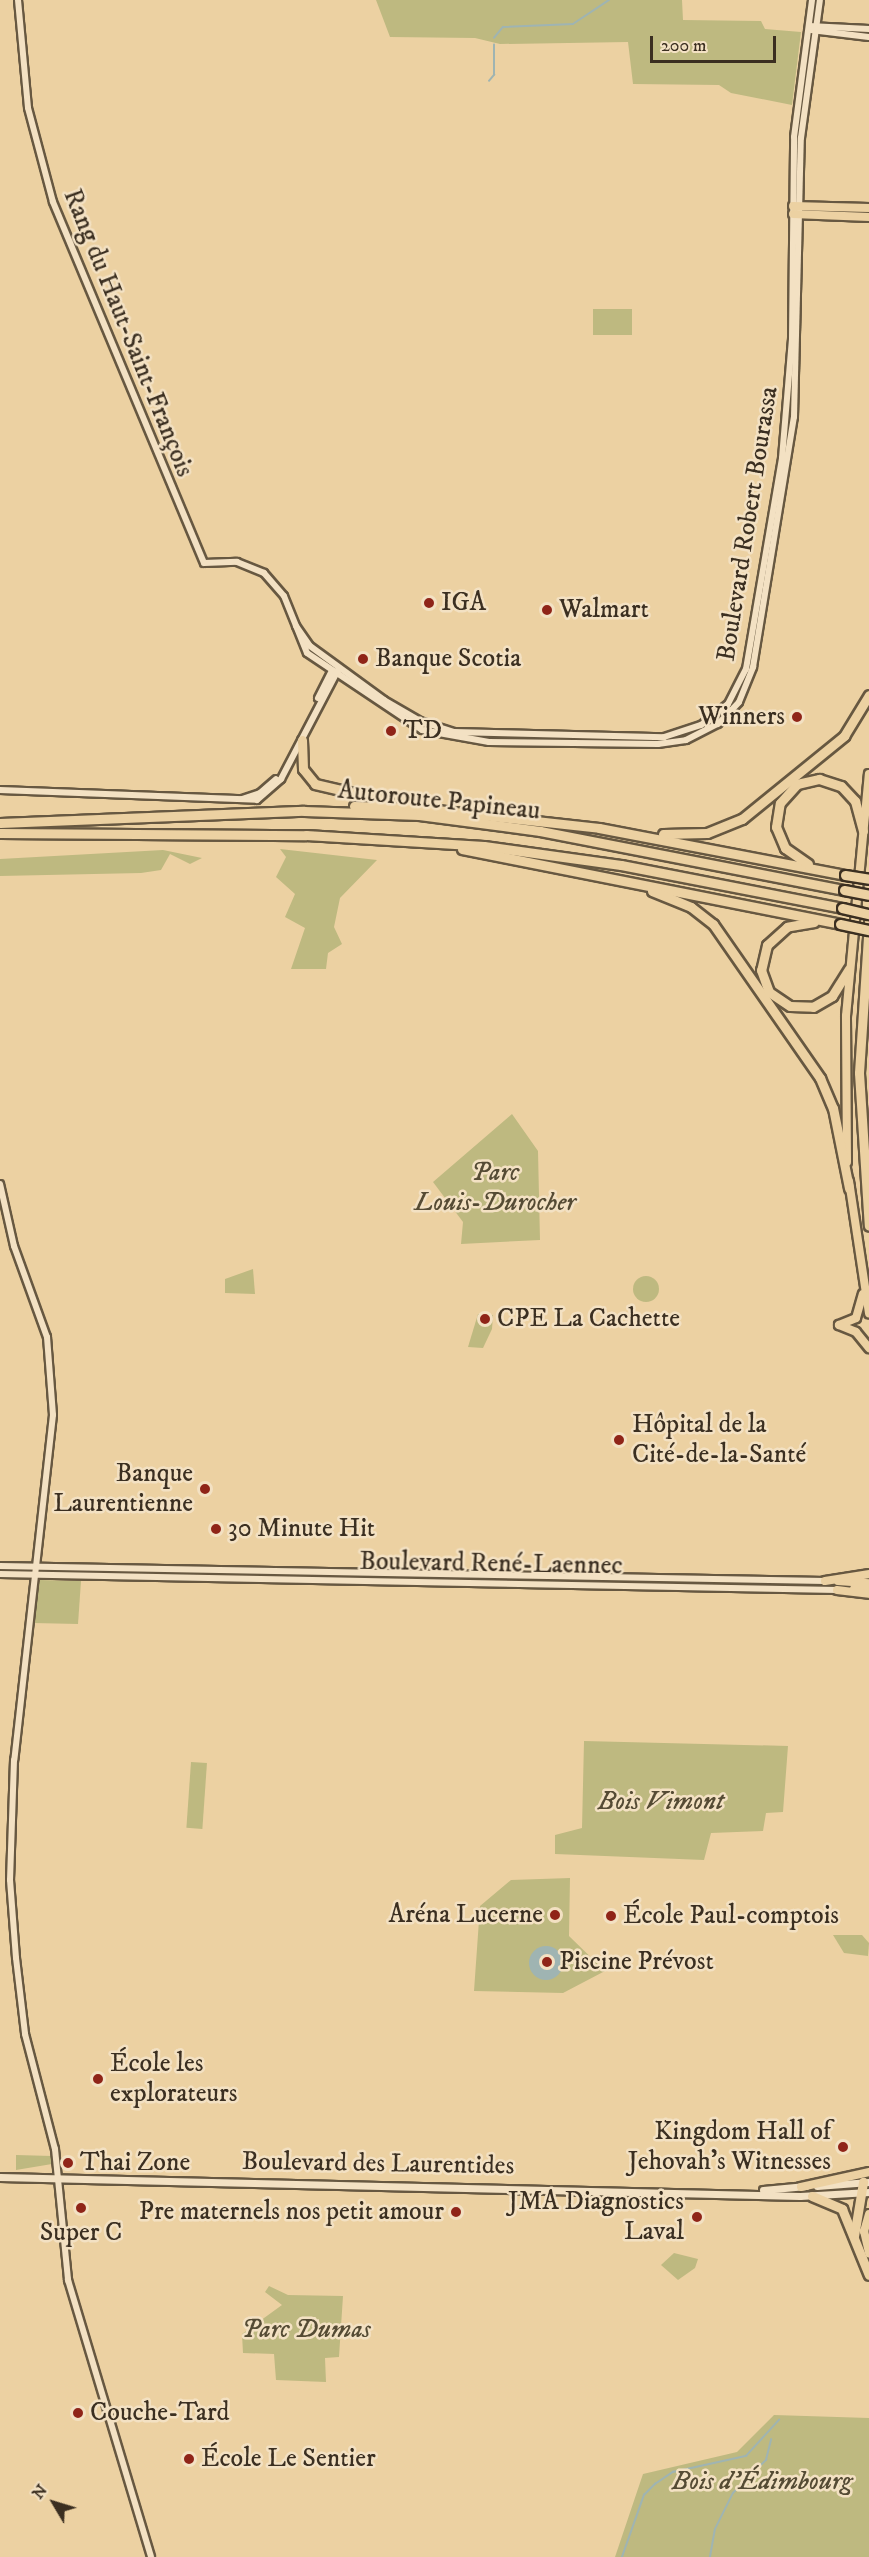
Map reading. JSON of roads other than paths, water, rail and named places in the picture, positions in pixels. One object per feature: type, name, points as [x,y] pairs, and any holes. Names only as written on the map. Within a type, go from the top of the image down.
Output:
[{"type":"highway","points":[[796,210],[869,217]]},
{"type":"highway","points":[[302,740],[303,769],[320,787],[419,808],[686,836],[730,825],[844,736],[869,695]]},
{"type":"highway","points":[[849,1188],[844,1083],[849,969],[869,774]]},
{"type":"highway","points":[[815,868],[788,850],[778,833],[777,809],[792,788],[816,779],[841,786],[855,801],[863,831]]},
{"type":"highway","points":[[304,811],[419,808]]},
{"type":"highway","name":"Autoroute Papineau","points":[[0,823],[304,811],[497,824],[869,895]]},
{"type":"highway","points":[[599,828],[869,879]]},
{"type":"highway","name":"Autoroute Papineau","points":[[0,833],[391,838],[573,857],[869,914]]},
{"type":"highway","points":[[391,838],[616,879],[869,930]]},
{"type":"highway","points":[[616,879],[686,904],[721,933],[826,1089],[849,1188],[869,1313]]},
{"type":"highway","points":[[822,921],[791,926],[773,938],[762,960],[764,984],[785,1004],[813,1007],[832,996],[849,969]]},
{"type":"highway","points":[[869,922],[859,1073],[869,1226]]},
{"type":"highway","points":[[864,1290],[857,1316],[839,1325],[856,1332],[869,1348]]},
{"type":"highway","points":[[825,1581],[869,1574]]},
{"type":"highway","points":[[837,1590],[869,1594]]},
{"type":"highway","points":[[854,2244],[866,2182]]},
{"type":"highway","points":[[813,2196],[842,2209],[854,2244],[869,2275]]},
{"type":"main road","points":[[796,210],[869,208]]},
{"type":"main road","points":[[825,1581],[869,1583]]},
{"type":"main road","points":[[837,1590],[869,1589]]},
{"type":"main road","points":[[801,2187],[869,2172]]},
{"type":"main road","name":"Boulevard des Laurentides","points":[[0,2177],[57,2175],[755,2191],[813,2196],[865,2193]]},
{"type":"main road","name":"Boulevard des Laurentides","points":[[755,2191],[866,2182]]},
{"type":"main road","points":[[869,2214],[864,2235],[869,2253]]},
{"type":"street","name":"Rang du Haut-Saint-François","points":[[18,0],[28,108],[44,173],[160,469],[204,563],[237,562],[261,571],[280,590],[290,614]]},
{"type":"street","name":"Boulevard Robert Bourassa","points":[[290,614],[302,647],[419,721],[462,733],[664,737],[697,728],[724,708],[746,669],[779,483],[791,360],[796,210],[812,0]]},
{"type":"street","name":"Boulevard Robert Bourassa","points":[[810,28],[820,0]]},
{"type":"street","points":[[810,28],[869,29]]},
{"type":"street","points":[[810,28],[869,37]]},
{"type":"street","name":"Boulevard Robert Bourassa","points":[[335,669],[348,683],[422,730],[489,742],[667,743],[700,734],[728,714],[753,667],[788,472],[798,364],[796,210]]},
{"type":"street","points":[[0,790],[247,802],[267,795],[302,740],[335,669]]},
{"type":"street","points":[[212,801],[249,798],[273,784],[335,669]]},
{"type":"street","points":[[328,688],[348,683]]},
{"type":"street","points":[[0,1184],[14,1246],[47,1337],[52,1380],[53,1415],[15,1739],[10,1880],[25,2034],[57,2175],[68,2280],[151,2557]]},
{"type":"street","name":"Boulevard René-Laennec","points":[[0,1566],[825,1581]]},
{"type":"street","name":"Boulevard René-Laennec","points":[[0,1574],[837,1590]]},
{"type":"waterway","points":[[494,38],[503,27],[573,24],[609,0]]},
{"type":"waterway","points":[[489,81],[494,75],[494,45]]},
{"type":"waterway","points":[[622,2557],[644,2495],[655,2484],[673,2472],[746,2456],[779,2420]]},
{"type":"waterway","points":[[710,2557],[715,2529],[733,2493],[766,2460],[771,2440]]},
{"type":"place","name":"IGA","points":[[429,603]]},
{"type":"place","name":"Walmart","points":[[547,610]]},
{"type":"place","name":"Banque Scotia","points":[[363,659]]},
{"type":"place","name":"Winners","points":[[797,717]]},
{"type":"place","name":"TD","points":[[391,731]]},
{"type":"place","name":"CPE La Cachette","points":[[485,1319]]},
{"type":"place","name":"Hôpital de la Cité-de-la-Santé","points":[[619,1440]]},
{"type":"place","name":"Banque Laurentienne","points":[[205,1489]]},
{"type":"place","name":"30 Minute Hit","points":[[216,1529]]},
{"type":"place","name":"Aréna Lucerne","points":[[555,1915]]},
{"type":"place","name":"École Paul-comptois","points":[[611,1916]]},
{"type":"place","name":"Piscine Prévost","points":[[547,1962]]},
{"type":"place","name":"École les explorateurs","points":[[98,2079]]},
{"type":"place","name":"Kingdom Hall of Jehovah's Witnesses","points":[[843,2147]]},
{"type":"place","name":"Thai Zone","points":[[68,2163]]},
{"type":"place","name":"Super C","points":[[81,2208]]},
{"type":"place","name":"Pre maternels nos petit amour","points":[[456,2212]]},
{"type":"place","name":"JMA Diagnostics Laval","points":[[697,2217]]},
{"type":"place","name":"Couche-Tard","points":[[78,2413]]},
{"type":"place","name":"École Le Sentier","points":[[189,2459]]},
{"type":"park label","name":"Parc Louis-Durocher","points":[[495,1188]]},
{"type":"park label","name":"Bois Vimont","points":[[661,1802]]},
{"type":"park label","name":"Parc Dumas","points":[[306,2330]]},
{"type":"park label","name":"Bois d'Édimbourg","points":[[762,2482]]}]
